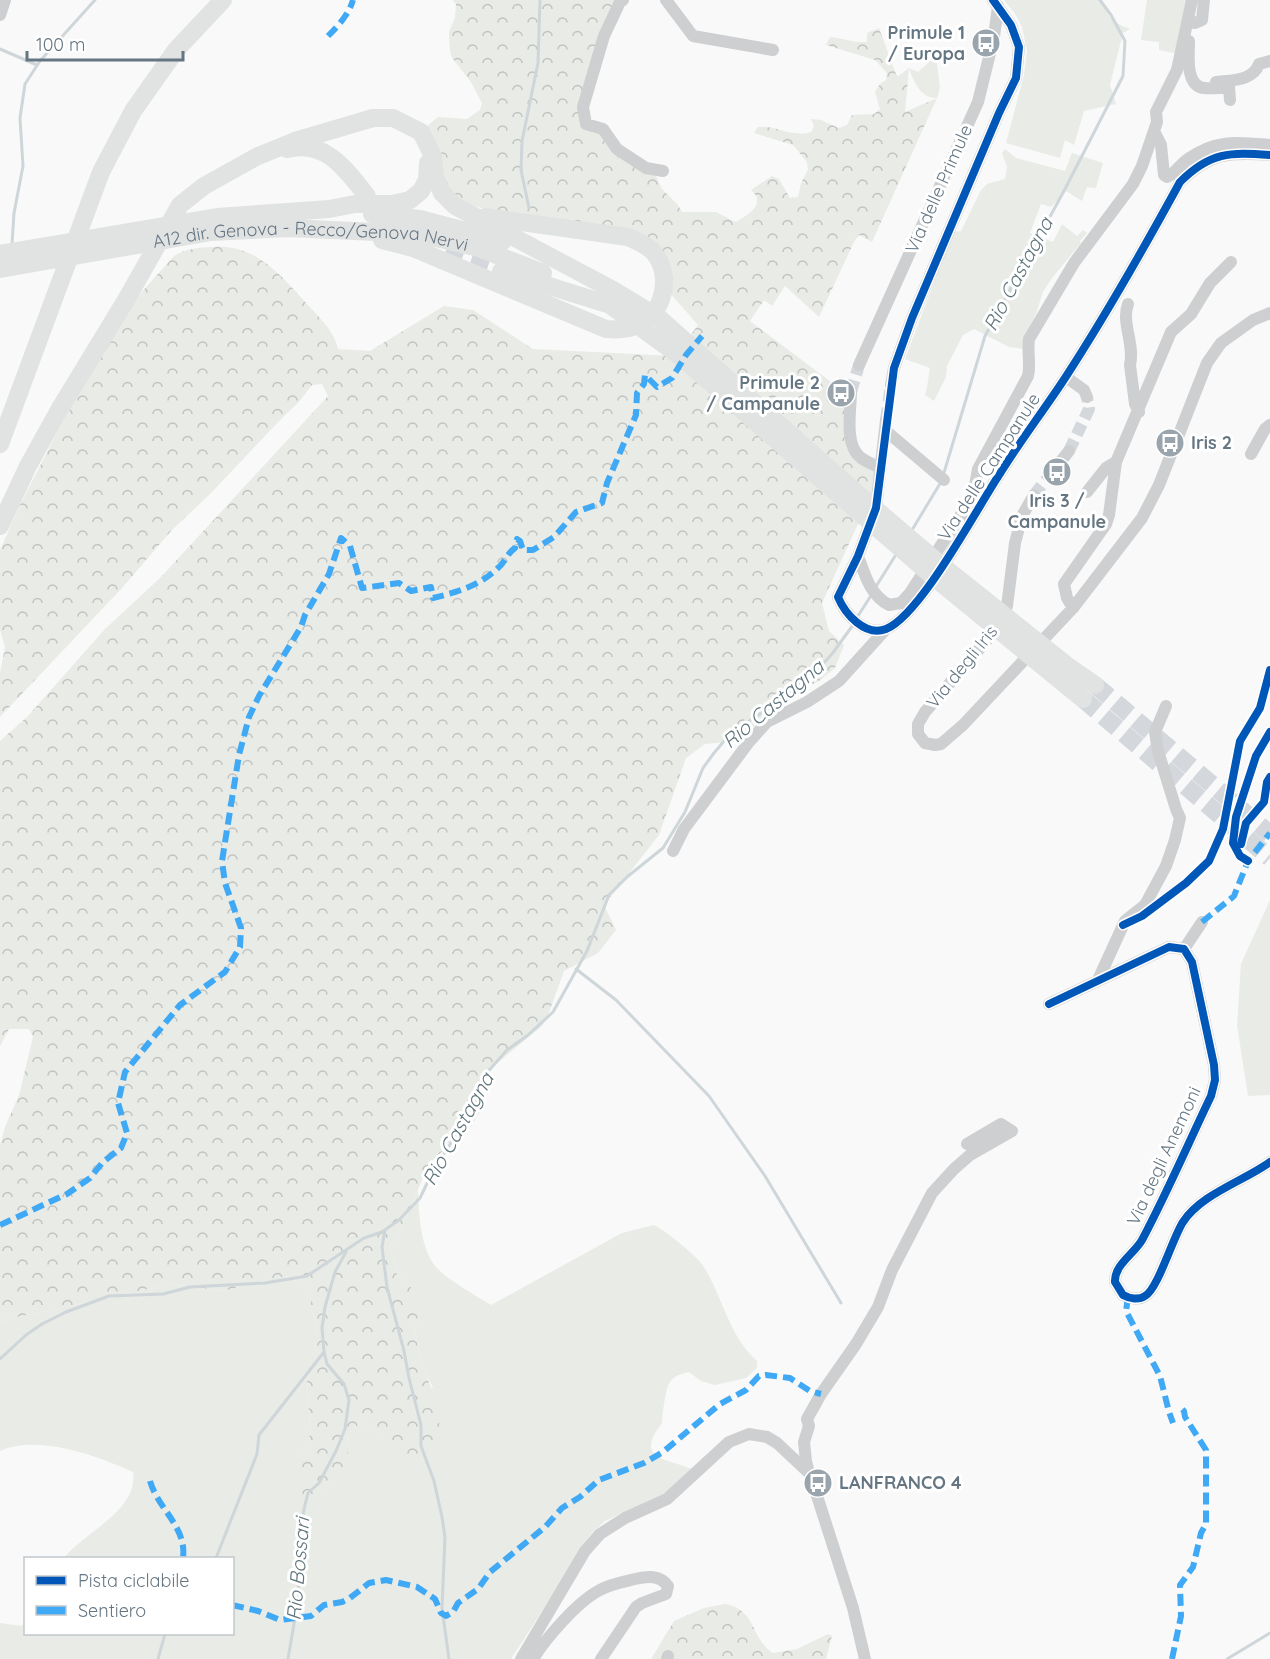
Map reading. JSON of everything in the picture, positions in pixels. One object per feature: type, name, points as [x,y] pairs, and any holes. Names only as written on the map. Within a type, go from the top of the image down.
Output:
[{"type":"highway","points":[[0,444],[101,172],[133,111],[176,50],[223,0]]},
{"type":"highway","points":[[0,526],[28,466],[54,419],[180,205],[204,186],[256,157],[295,141],[374,118],[393,118],[421,132],[433,156],[435,177],[442,193],[455,206],[632,301],[658,318],[1064,673],[1083,699]]},
{"type":"highway","points":[[0,254],[217,217],[329,209],[355,204],[392,204],[410,200],[421,191],[427,180],[428,159],[421,132]]},
{"type":"highway","points":[[256,157],[295,147],[322,152],[333,157],[367,196]]},
{"type":"highway","points":[[329,209],[420,219],[483,234],[544,254]]},
{"type":"highway","points":[[342,230],[413,248],[606,329],[622,330],[636,326],[646,321],[656,311],[664,288],[664,276],[654,254],[646,245],[628,237],[472,215]]},
{"type":"highway","name":"A12 dir. Genova - Recco/Genova Nervi","points":[[0,269],[211,232],[289,228],[419,234],[479,248],[538,271],[610,305]]},
{"type":"highway","points":[[501,272],[610,305],[681,357],[930,574],[1064,673],[1095,685]]},
{"type":"street","points":[[0,15],[5,0]]},
{"type":"street","points":[[623,0],[604,36],[583,107],[586,124],[603,129],[617,149],[646,168],[663,171]]},
{"type":"street","points":[[666,0],[693,36],[773,50]]},
{"type":"street","points":[[858,556],[879,600],[889,605],[901,603],[910,593],[973,496],[978,469],[1028,376],[1030,370],[1027,353],[1029,339],[1074,262],[1133,183],[1142,166],[1154,131],[1159,106],[1177,70],[1192,0]]},
{"type":"street","points":[[1187,25],[1202,20],[1204,0]]},
{"type":"street","points":[[891,385],[894,368],[912,318],[999,112],[1016,78],[1018,47],[1011,25],[996,3]]},
{"type":"street","name":"Via delle Primule","points":[[859,365],[978,102],[994,37],[996,3]]},
{"type":"street","points":[[1187,25],[1189,71],[1199,87],[1229,87],[1230,100]]},
{"type":"street","points":[[1257,71],[1260,64],[1270,61]]},
{"type":"street","points":[[1196,83],[1245,78],[1257,71],[1270,68]]},
{"type":"street","points":[[1154,131],[1161,145],[1164,175],[1167,177],[1201,150],[1217,144],[1235,142],[1270,145]]},
{"type":"street","name":"Via delle Campanule","points":[[944,480],[886,426],[876,508],[858,556],[838,597],[844,612],[855,622],[874,630],[886,629],[897,622],[928,588],[1000,472],[1066,377],[1180,182],[1207,160],[1227,154],[1270,155]]},
{"type":"street","points":[[1073,608],[1067,598],[1064,584],[1106,524],[1116,462],[1171,332],[1191,314],[1210,283],[1231,262]]},
{"type":"street","points":[[1128,304],[1125,312],[1130,338],[1130,365],[1135,404],[1139,412]]},
{"type":"street","name":"Via degli Iris","points":[[1034,495],[1022,516],[1015,543],[1007,606],[987,640],[925,712],[917,729],[925,743],[935,745],[963,725],[1073,608],[1142,518],[1159,485],[1207,363],[1221,343],[1253,320],[1270,313]]},
{"type":"street","points":[[1066,377],[1084,390],[1087,397]]},
{"type":"street","points":[[851,392],[849,435],[852,446],[860,457],[882,468]]},
{"type":"street","points":[[1251,454],[1264,429],[1270,425]]},
{"type":"street","points":[[1050,475],[1069,451]]},
{"type":"street","points":[[1087,492],[1106,468],[1116,462]]},
{"type":"street","points":[[673,851],[684,829],[749,742],[767,722],[807,702],[839,681],[886,629]]},
{"type":"street","points":[[1098,980],[1125,921],[1145,905],[1166,866],[1175,840],[1180,818],[1155,732],[1166,706]]},
{"type":"street","points":[[1049,1004],[1169,947],[1184,948],[1202,922]]},
{"type":"street","name":"Via degli Anemoni","points":[[1184,948],[1189,954],[1195,972],[1215,1080],[1211,1096],[1140,1244],[1117,1271],[1115,1277],[1117,1288],[1128,1298],[1138,1298],[1149,1293],[1175,1236],[1191,1211],[1270,1162]]},
{"type":"street","points":[[865,1659],[853,1608],[806,1461],[804,1442],[809,1426],[807,1419],[878,1307],[892,1270],[932,1193],[970,1155],[1012,1131],[1001,1124],[967,1144]]},
{"type":"street","points":[[521,1659],[585,1551],[600,1534],[625,1518],[667,1499],[729,1442],[749,1434],[767,1437],[786,1450],[810,1474]]},
{"type":"street","points":[[532,1659],[567,1618],[600,1589],[653,1576],[665,1582],[668,1586],[666,1594],[636,1607],[601,1659]]},
{"type":"green space","points":[[452,0],[618,0],[580,106],[602,133],[656,176],[662,189],[682,212],[716,212],[736,222],[754,209],[757,200],[751,190],[772,176],[779,179],[790,198],[798,197],[801,183],[808,170],[807,162],[793,145],[754,133],[758,127],[791,133],[811,132],[814,126],[811,119],[821,120],[839,128],[847,125],[852,115],[874,114],[880,109],[875,92],[886,80],[887,73],[875,60],[826,45],[830,37],[867,42],[867,33],[879,28],[897,77],[909,68],[905,112],[937,98],[872,242],[859,235],[855,240],[819,317],[785,286],[772,306],[764,300],[750,321],[835,385],[846,409],[845,437],[876,473],[877,482],[822,603],[829,631],[844,645],[835,668],[819,681],[789,696],[737,741],[705,744],[686,758],[659,835],[604,905],[616,930],[598,953],[564,971],[542,1026],[483,1075],[480,1112],[475,1120],[429,1164],[399,1233],[390,1246],[397,1275],[409,1284],[416,1298],[419,1313],[415,1327],[417,1343],[425,1373],[437,1401],[439,1447],[432,1460],[419,1465],[405,1460],[375,1428],[360,1423],[349,1433],[347,1448],[350,1463],[320,1494],[305,1497],[297,1485],[301,1455],[309,1442],[307,1381],[314,1352],[316,1323],[311,1309],[311,1294],[301,1283],[286,1276],[223,1291],[172,1284],[8,1319],[0,1323],[0,1145],[19,1095],[33,1037],[29,1029],[9,1029],[0,1046],[0,741],[28,716],[105,629],[160,578],[328,396],[322,384],[312,385],[298,403],[171,531],[122,588],[0,717],[0,673],[5,647],[0,630],[0,550],[63,421],[131,304],[174,256],[187,250],[225,247],[240,250],[265,262],[321,319],[334,337],[338,349],[370,351],[444,306],[473,310],[533,349],[675,356],[698,325],[669,292],[658,251],[469,205],[447,191],[426,127],[438,117],[467,119],[480,110],[482,103],[471,82],[452,58],[449,32],[455,18],[456,4]]},
{"type":"green space","points":[[1004,0],[1102,0],[1111,19],[1130,29],[1123,33],[1110,85],[1116,104],[1084,111],[1074,145],[1065,140],[1060,158],[1006,143],[1024,75],[1027,51],[1022,27]]},
{"type":"green space","points":[[1147,0],[1187,0],[1175,53],[1159,50],[1159,42],[1141,40]]},
{"type":"green space","points":[[936,56],[940,88],[937,98],[931,98],[926,96],[915,83],[909,68],[918,72]]},
{"type":"green space","points":[[1005,149],[1016,158],[1065,171],[1072,153],[1103,163],[1096,188],[1087,187],[1082,201],[1066,191],[1051,207],[1041,204],[1030,233],[1053,242],[1062,224],[1077,236],[1083,230],[1087,233],[1043,292],[1036,314],[1026,333],[1023,349],[1009,347],[974,329],[963,335],[947,366],[946,377],[934,401],[925,395],[930,368],[905,359],[953,232],[961,231],[981,190],[987,184],[1005,179],[1007,167],[1002,153]]},
{"type":"green space","points":[[1270,900],[1270,1095],[1248,1096],[1237,1025],[1241,964]]},
{"type":"green space","points":[[418,1190],[421,1230],[427,1250],[436,1267],[491,1305],[622,1233],[654,1225],[673,1238],[704,1267],[733,1328],[747,1351],[757,1361],[757,1368],[746,1378],[715,1385],[701,1381],[689,1372],[672,1379],[666,1391],[662,1423],[651,1444],[652,1450],[663,1459],[691,1469],[664,1494],[605,1521],[594,1531],[581,1546],[511,1659],[0,1659],[0,1623],[22,1626],[24,1623],[24,1635],[234,1635],[234,1557],[65,1557],[119,1509],[133,1486],[133,1472],[85,1454],[50,1446],[15,1446],[0,1451],[0,1323],[8,1319],[172,1284],[223,1291],[285,1276],[301,1283],[311,1294],[311,1309],[316,1323],[314,1352],[307,1381],[309,1442],[301,1455],[320,1494],[340,1473],[349,1433],[360,1423],[375,1428],[385,1438],[433,1387],[425,1373],[417,1343],[415,1327],[419,1313],[409,1284],[397,1275],[390,1246],[399,1233]]},
{"type":"green space","points":[[725,1604],[743,1612],[760,1640],[773,1653],[797,1649],[828,1634],[832,1636],[826,1659],[651,1659],[674,1621],[704,1608]]},
{"type":"waterway","points":[[12,244],[14,213],[23,166],[20,118],[25,84],[40,61],[95,0]]},
{"type":"waterway","points":[[529,208],[521,170],[522,141],[538,63],[540,0]]},
{"type":"waterway","name":"Rio Castagna","points":[[943,476],[985,336],[1123,76],[1125,41],[1100,0]]},
{"type":"waterway","points":[[0,49],[37,65]]},
{"type":"waterway","name":"Rio Castagna","points":[[912,530],[941,482]]},
{"type":"waterway","name":"Rio Castagna","points":[[875,588],[897,553]]},
{"type":"waterway","name":"Rio Castagna","points":[[856,619],[872,594]]},
{"type":"waterway","name":"Rio Castagna","points":[[0,1359],[42,1324],[66,1312],[109,1296],[163,1294],[190,1287],[265,1283],[307,1276],[364,1238],[382,1232],[399,1220],[420,1198],[433,1171],[451,1143],[484,1076],[507,1050],[528,1035],[553,1012],[587,951],[609,895],[663,848],[685,812],[703,768],[714,753],[737,729],[781,700],[818,669],[853,625]]},
{"type":"waterway","points":[[576,969],[616,1000],[709,1096],[765,1176],[841,1303]]},
{"type":"waterway","points":[[385,1230],[382,1247],[387,1287],[421,1425],[421,1446],[434,1481],[445,1537],[442,1608],[449,1659]]},
{"type":"waterway","name":"Rio Bossari","points":[[288,1659],[299,1593],[296,1557],[304,1509],[308,1493],[319,1483],[345,1429],[349,1400],[344,1384],[327,1364],[322,1328],[325,1307],[335,1272],[346,1252]]},
{"type":"waterway","points":[[216,1557],[257,1454],[259,1435],[324,1352]]},
{"type":"waterway","points":[[1227,1659],[1270,1633]]},
{"type":"waterway","points":[[158,1659],[165,1635]]},
{"type":"tunnel","points":[[445,253],[501,271]]},
{"type":"tunnel","points":[[851,392],[859,365]]},
{"type":"tunnel","points":[[886,420],[891,385]]},
{"type":"tunnel","points":[[1069,451],[1089,409],[1087,397]]},
{"type":"tunnel","points":[[1034,495],[1050,475]]},
{"type":"tunnel","points":[[1095,685],[1270,834]]},
{"type":"tunnel","points":[[1083,699],[1270,858]]},
{"type":"marked path","points":[[328,36],[346,15],[353,0]]},
{"type":"marked path","points":[[0,1225],[67,1194],[90,1178],[103,1162],[121,1148],[127,1133],[118,1103],[125,1072],[180,1005],[225,972],[240,947],[241,928],[225,883],[222,861],[239,755],[249,717],[329,574],[341,538],[350,546],[362,588],[399,583],[411,591],[431,587],[433,598],[478,583],[501,565],[515,548],[517,539],[523,550],[533,550],[554,537],[576,512],[602,503],[607,483],[636,415],[637,393],[644,384],[645,375],[657,387],[672,378],[686,355],[702,336]]},
{"type":"marked path","points":[[1202,922],[1234,896],[1248,861],[1270,833]]},
{"type":"marked path","points":[[1128,1297],[1126,1311],[1160,1376],[1173,1423]]},
{"type":"marked path","points":[[234,1605],[258,1611],[280,1620],[311,1616],[324,1605],[350,1598],[369,1583],[386,1580],[417,1587],[435,1599],[441,1613],[446,1616],[453,1612],[458,1603],[478,1589],[490,1572],[545,1527],[562,1508],[580,1497],[599,1480],[644,1463],[663,1452],[720,1404],[746,1390],[759,1376],[790,1378],[810,1391],[821,1394]]},
{"type":"marked path","points":[[1172,1659],[1181,1616],[1180,1585],[1193,1567],[1201,1533],[1206,1524],[1206,1450],[1180,1407]]},
{"type":"marked path","points":[[150,1481],[181,1537],[183,1557]]},
{"type":"cycle path","points":[[993,0],[1011,25],[1019,47],[1016,78],[912,318],[894,368],[876,508],[858,556],[838,597],[851,617],[863,627],[878,631],[900,620],[932,582],[1095,330],[1180,182],[1211,159],[1232,154],[1270,155]]},
{"type":"cycle path","points":[[1123,925],[1142,916],[1186,883],[1209,861],[1223,829],[1240,741],[1260,708],[1270,670]]},
{"type":"cycle path","points":[[1248,861],[1240,856],[1233,843],[1236,817],[1256,756],[1270,732]]},
{"type":"cycle path","points":[[1241,844],[1246,823],[1264,802],[1270,777]]},
{"type":"cycle path","points":[[1049,1004],[1169,947],[1184,949],[1192,962],[1214,1065],[1215,1080],[1211,1096],[1142,1240],[1118,1270],[1115,1282],[1123,1295],[1137,1298],[1145,1296],[1150,1291],[1179,1229],[1191,1212],[1212,1196],[1270,1162]]},
{"type":"place","name":"Primule 1 / Europa","points":[[986,43]]},
{"type":"place","name":"Primule 2 / Campanule","points":[[841,393]]},
{"type":"place","name":"Iris 2","points":[[1170,443]]},
{"type":"place","name":"Iris 3 / Campanule","points":[[1057,472]]},
{"type":"place","name":"LANFRANCO 4","points":[[818,1483]]}]
